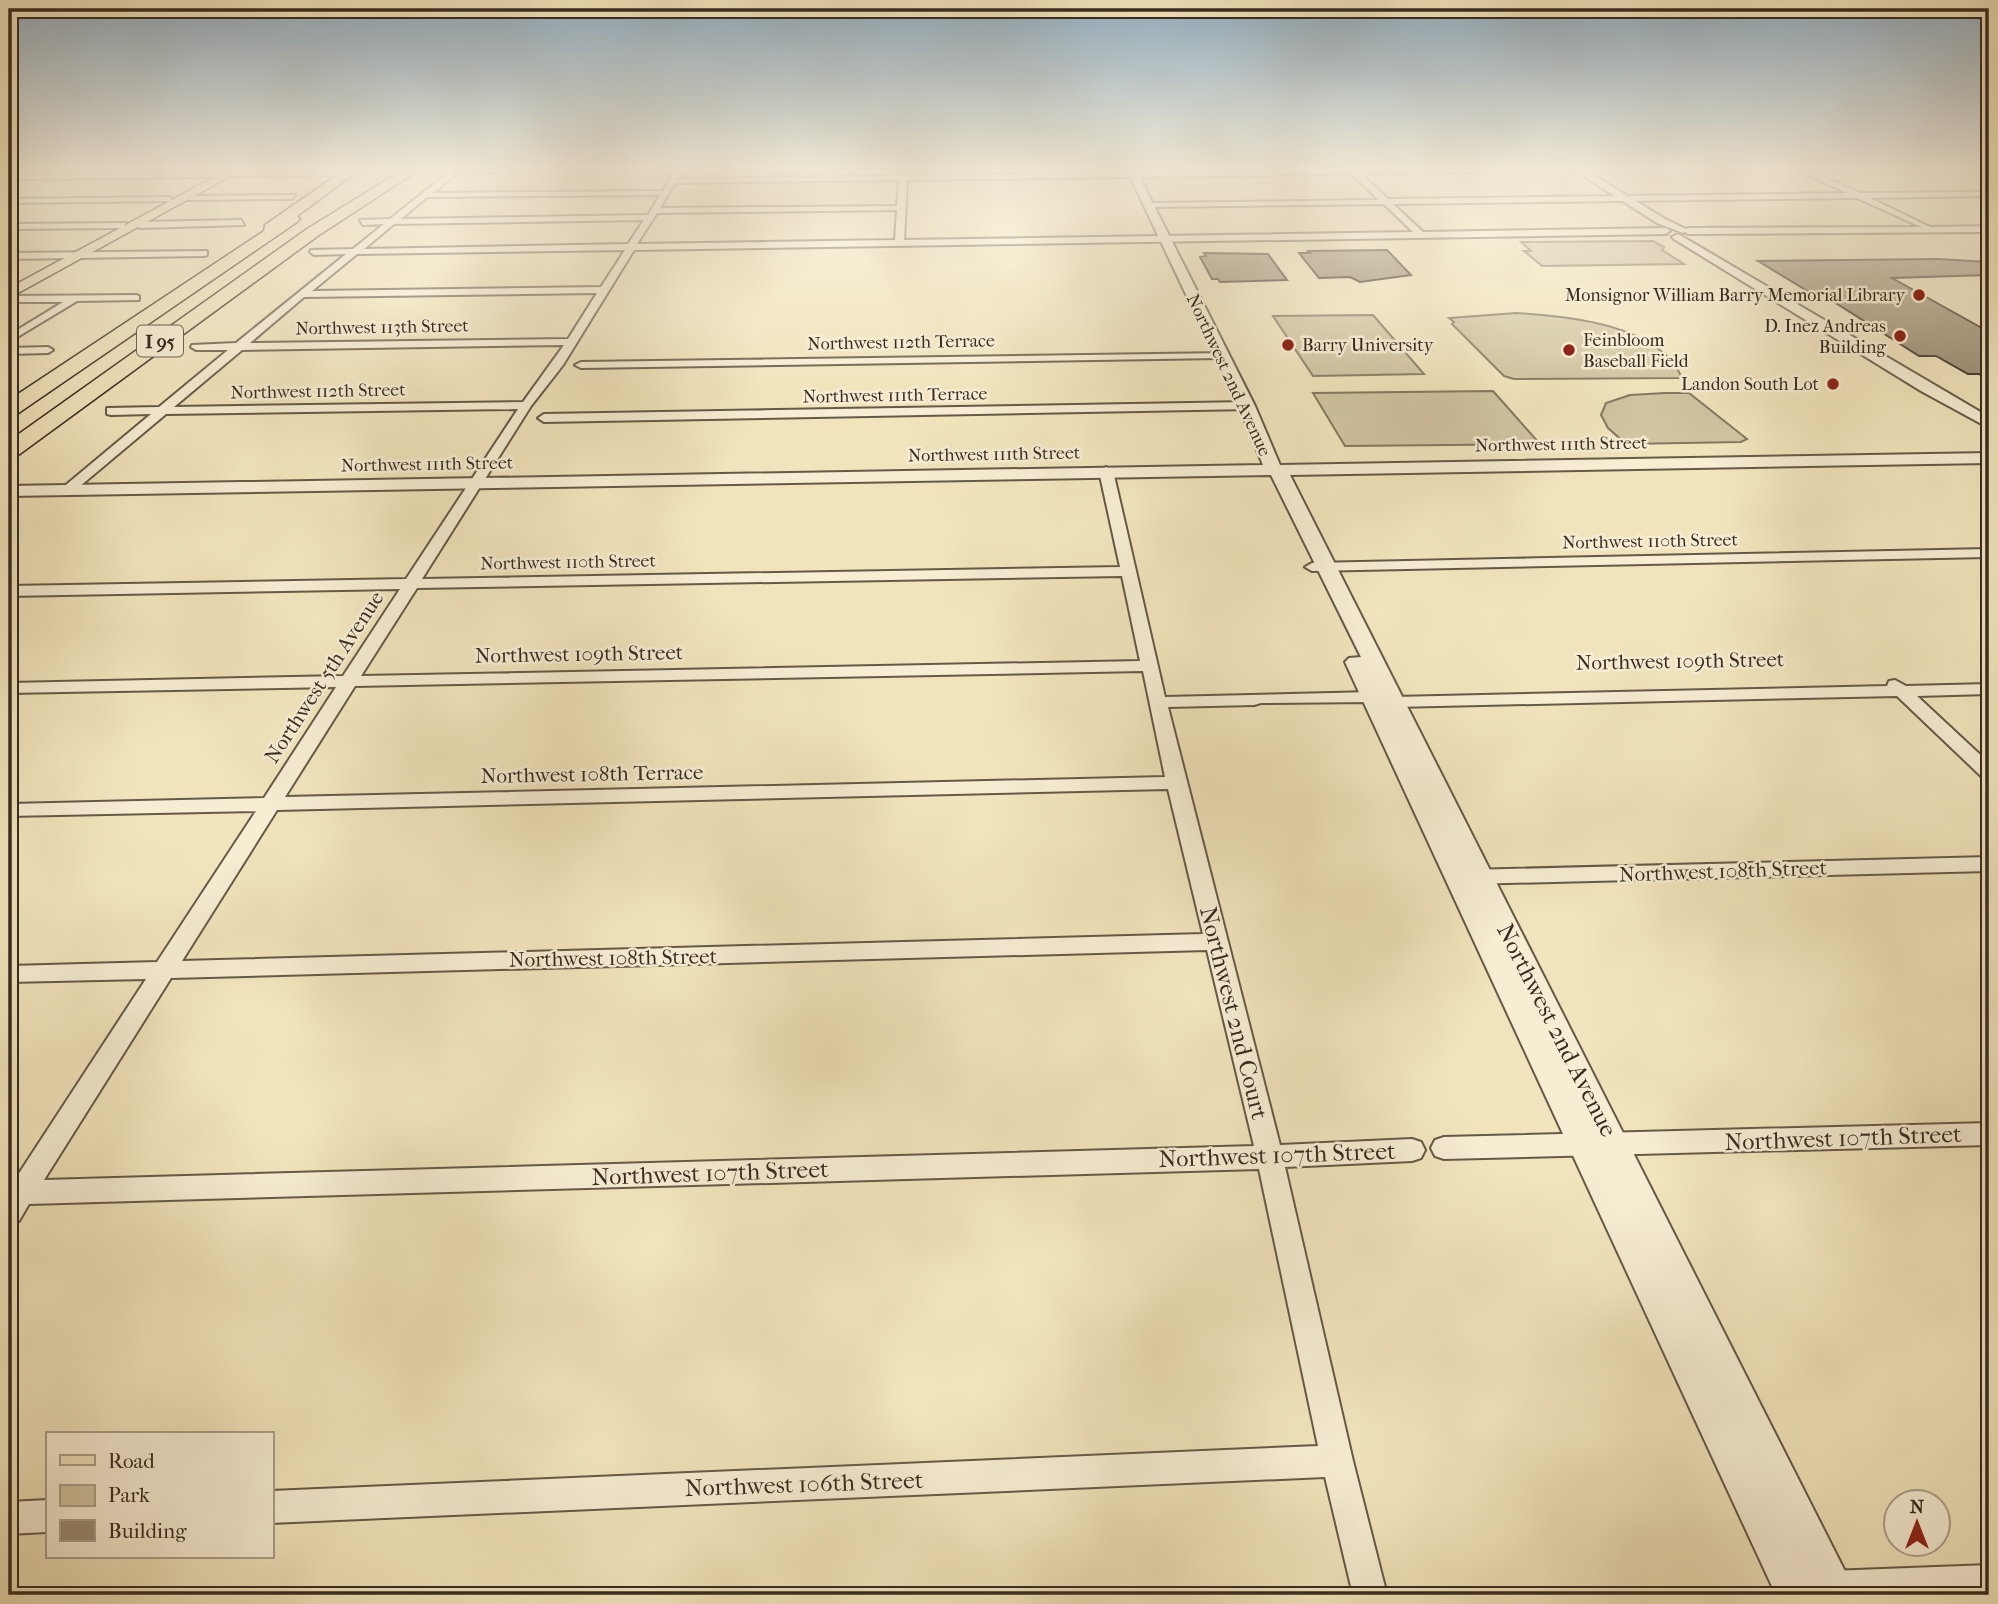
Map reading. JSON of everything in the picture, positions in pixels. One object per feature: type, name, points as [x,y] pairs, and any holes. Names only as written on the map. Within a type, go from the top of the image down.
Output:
[{"type":"highway","points":[[209,262],[242,243]]},
{"type":"highway","points":[[9,422],[266,243]]},
{"type":"highway","points":[[9,437],[281,243]]},
{"type":"highway","name":"I 95","points":[[9,451],[298,243]]},
{"type":"highway","name":"I 95","points":[[9,409],[209,262]]},
{"type":"main road","points":[[83,253],[94,243]]},
{"type":"main road","points":[[9,297],[103,243]]},
{"type":"street","points":[[68,489],[366,243]]},
{"type":"street","name":"Northwest 5th Avenue","points":[[13,1200],[165,970],[410,584],[526,405],[540,390],[633,243]]},
{"type":"street","points":[[314,252],[911,243]]},
{"type":"street","name":"Northwest 2nd Avenue","points":[[1166,243],[1247,406],[1273,469],[1268,474],[1385,697],[1599,1144],[1834,1592]]},
{"type":"street","points":[[1696,243],[1854,340],[1926,388],[1989,423]]},
{"type":"street","points":[[9,256],[83,253],[209,262]]},
{"type":"street","points":[[302,294],[604,290]]},
{"type":"street","points":[[9,297],[136,298]]},
{"type":"street","points":[[9,339],[77,298]]},
{"type":"street","name":"Northwest 113th Street","points":[[196,347],[569,342]]},
{"type":"street","points":[[9,351],[48,350]]},
{"type":"street","name":"Northwest 112th Terrace","points":[[581,365],[1222,355]]},
{"type":"street","name":"Northwest 112th Street","points":[[111,411],[526,405]]},
{"type":"street","name":"Northwest 111th Terrace","points":[[544,418],[1247,406]]},
{"type":"street","name":"Northwest 111th Street","points":[[9,491],[1986,456]]},
{"type":"street","name":"Northwest 2nd Court","points":[[1105,471],[1176,783],[1270,1157],[1337,1461],[1370,1595]]},
{"type":"street","name":"Northwest 110th Street","points":[[1319,567],[1989,554]]},
{"type":"street","name":"Northwest 110th Street","points":[[9,591],[1127,571]]},
{"type":"street","name":"Northwest 109th Street","points":[[9,688],[1149,666]]},
{"type":"street","name":"Northwest 109th Street","points":[[1159,702],[1895,685],[1989,677]]},
{"type":"street","points":[[1895,685],[1989,773]]},
{"type":"street","name":"Northwest 109th Street","points":[[1895,685],[1989,689]]},
{"type":"street","name":"Northwest 108th Terrace","points":[[9,810],[1176,783]]},
{"type":"street","name":"Northwest 108th Street","points":[[1469,877],[1989,864]]},
{"type":"street","name":"Northwest 108th Street","points":[[9,974],[1217,942]]},
{"type":"street","name":"Northwest 107th Street","points":[[1444,1148],[1989,1134]]},
{"type":"street","name":"Northwest 2nd Avenue","points":[[1599,1144],[1796,1592]]},
{"type":"street","name":"Northwest 107th Street","points":[[13,1200],[1412,1150]]},
{"type":"street","name":"Northwest 106th Street","points":[[273,1507],[1337,1461]]},
{"type":"street","points":[[9,1518],[46,1516]]},
{"type":"street","points":[[1796,1592],[1989,1582]]},
{"type":"green space","points":[[1522,243],[1656,243],[1664,247],[1662,250],[1684,264],[1542,266],[1524,251],[1531,251]]},
{"type":"green space","name":"Feinbloom Baseball Field","points":[[1516,313],[1585,321],[1633,334],[1654,345],[1671,360],[1682,378],[1514,379],[1504,376],[1449,318]]},
{"type":"green space","points":[[1373,315],[1424,374],[1313,376],[1273,316]]},
{"type":"green space","points":[[1493,391],[1540,444],[1345,446],[1313,393]]},
{"type":"green space","points":[[1689,393],[1747,439],[1741,442],[1626,444],[1608,428],[1601,415],[1606,403],[1630,395]]},
{"type":"building","points":[[1387,250],[1411,275],[1360,282],[1350,277],[1319,278],[1299,253],[1310,253],[1308,251]]},
{"type":"building","points":[[1204,253],[1268,254],[1287,280],[1220,282],[1218,279],[1212,279],[1200,257],[1206,256]]},
{"type":"building","points":[[1937,259],[1989,262],[1989,275],[1892,278],[1989,332],[1989,380],[1979,374],[1968,374],[1936,356],[1919,356],[1823,295],[1814,295],[1758,261]]},
{"type":"place","name":"Monsignor William Barry Memorial Library","points":[[1919,295]]},
{"type":"place","name":"D. Inez Andreas Building","points":[[1900,336]]},
{"type":"place","name":"Barry University","points":[[1288,345]]},
{"type":"place","name":"Feinbloom Baseball Field","points":[[1569,350]]},
{"type":"place","name":"Landon South Lot","points":[[1833,384]]}]
